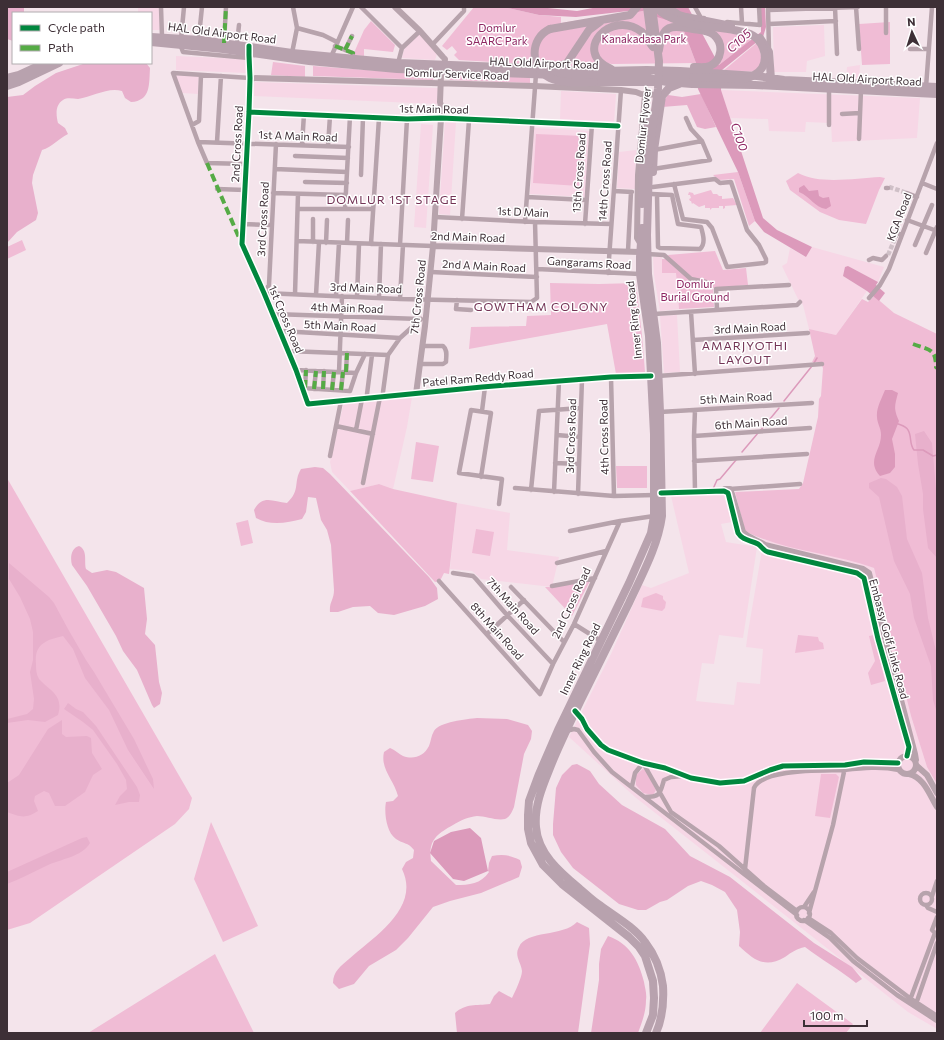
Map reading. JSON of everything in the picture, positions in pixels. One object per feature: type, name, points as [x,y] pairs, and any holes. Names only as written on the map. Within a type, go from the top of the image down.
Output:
[{"type":"main road","points":[[638,7],[630,15],[550,29],[540,36],[536,43],[535,60],[537,66],[541,72],[549,78],[558,81],[667,82]]},
{"type":"main road","name":"Domlur Flyover","points":[[647,7],[654,60],[653,88],[646,132],[649,166]]},
{"type":"main road","name":"Domlur Flyover","points":[[644,249],[649,166],[658,90],[658,56],[652,7]]},
{"type":"main road","points":[[644,76],[693,75],[744,79],[752,77],[761,69],[763,64],[763,47],[760,42],[749,34],[675,20],[663,15],[656,7]]},
{"type":"main road","points":[[667,7],[679,15],[736,27],[758,36],[769,52],[771,78]]},
{"type":"main road","points":[[545,69],[562,66],[570,60],[589,30],[603,20]]},
{"type":"main road","points":[[613,70],[600,64],[594,52],[595,44],[601,32],[609,28],[625,26],[633,27],[645,35],[653,47]]},
{"type":"main road","points":[[658,56],[661,35],[665,30],[679,26],[709,32],[714,35],[719,43],[719,58],[709,66],[693,75]]},
{"type":"main road","name":"HAL Old Airport Road","points":[[152,36],[276,57],[397,69],[444,67],[680,71],[722,85],[828,91],[861,90],[937,94]]},
{"type":"main road","name":"HAL Old Airport Road","points":[[152,42],[201,40],[237,44],[249,52],[292,53],[536,74],[644,76],[667,82],[682,83],[693,75],[723,73],[771,78],[937,87]]},
{"type":"main road","points":[[7,78],[19,75],[43,64]]},
{"type":"main road","points":[[7,86],[57,64]]},
{"type":"main road","points":[[644,249],[651,237],[654,192],[649,166],[654,150],[662,96],[670,88],[682,83]]},
{"type":"main road","name":"Inner Ring Road","points":[[644,249],[640,274],[660,412],[658,494],[651,533],[602,641],[558,730],[539,774],[529,801],[528,829],[535,852],[543,865],[552,875],[624,932],[645,956],[652,981],[654,998],[651,1020],[646,1033]]},
{"type":"main road","name":"Inner Ring Road","points":[[644,249],[654,314],[654,434],[658,494],[662,516],[660,530],[655,545],[622,618],[574,712],[566,731],[540,796],[537,806],[536,828],[539,841],[551,862],[564,876],[598,905],[624,922],[640,936],[655,956],[662,979],[664,998],[662,1015],[656,1033]]},
{"type":"street","points":[[161,7],[162,37]]},
{"type":"street","points":[[181,42],[184,7]]},
{"type":"street","points":[[201,40],[199,36],[202,7]]},
{"type":"street","points":[[224,43],[226,7]]},
{"type":"street","points":[[292,53],[297,28],[293,7]]},
{"type":"street","points":[[331,57],[353,7]]},
{"type":"street","points":[[362,7],[402,48]]},
{"type":"street","points":[[395,7],[420,31],[445,59],[444,67]]},
{"type":"street","points":[[432,45],[464,11],[464,7]]},
{"type":"street","points":[[695,7],[701,18],[760,25],[759,7]]},
{"type":"street","points":[[741,7],[742,23]]},
{"type":"street","points":[[769,52],[768,9],[792,8],[857,7],[859,49]]},
{"type":"street","points":[[886,7],[886,34]]},
{"type":"street","points":[[926,87],[932,7]]},
{"type":"street","points":[[835,8],[837,54]]},
{"type":"street","points":[[769,24],[836,21]]},
{"type":"street","points":[[237,44],[239,24]]},
{"type":"street","points":[[297,28],[323,35],[345,50],[353,52],[352,56]]},
{"type":"street","points":[[398,63],[402,48],[420,31]]},
{"type":"street","points":[[345,50],[352,36]]},
{"type":"street","points":[[910,49],[929,49]]},
{"type":"street","name":"2nd Cross Road","points":[[242,244],[249,112],[249,52]]},
{"type":"street","name":"7th Cross Road","points":[[416,394],[433,246],[441,118],[440,102],[443,84],[441,74],[444,67]]},
{"type":"street","points":[[246,164],[207,163],[173,73],[250,78]]},
{"type":"street","points":[[525,222],[536,74]]},
{"type":"street","points":[[192,125],[199,121],[201,75]]},
{"type":"street","points":[[217,142],[221,76]]},
{"type":"street","name":"Domlur Service Road","points":[[250,78],[534,86],[621,90],[645,95],[662,96]]},
{"type":"street","name":"14th Cross Road","points":[[608,273],[621,90]]},
{"type":"street","points":[[859,139],[861,90]]},
{"type":"street","points":[[828,91],[829,126]]},
{"type":"street","points":[[645,95],[641,128],[637,238],[644,249],[664,256],[690,279],[706,282]]},
{"type":"street","name":"1st Main Road","points":[[249,112],[407,119],[441,118],[618,126]]},
{"type":"street","points":[[842,114],[860,113]]},
{"type":"street","points":[[302,145],[304,114]]},
{"type":"street","points":[[328,146],[330,116]]},
{"type":"street","points":[[345,209],[350,116]]},
{"type":"street","points":[[361,175],[363,117]]},
{"type":"street","points":[[371,244],[379,118]]},
{"type":"street","points":[[649,166],[710,160],[702,141],[691,129],[686,118]]},
{"type":"street","points":[[400,299],[407,119]]},
{"type":"street","points":[[462,218],[469,120]]},
{"type":"street","name":"13th Cross Road","points":[[585,224],[592,124]]},
{"type":"street","points":[[654,150],[702,141]]},
{"type":"street","name":"1st A Main Road","points":[[198,142],[349,147]]},
{"type":"street","name":"KGA Road","points":[[871,297],[889,269],[937,143]]},
{"type":"street","name":"3rd Cross Road","points":[[264,292],[269,285],[276,144]]},
{"type":"street","points":[[295,156],[348,158]]},
{"type":"street","points":[[275,169],[347,172]]},
{"type":"street","points":[[654,192],[674,184],[715,179],[720,183],[731,182],[747,230],[759,245],[766,262],[727,267],[712,228],[706,222],[683,219],[674,184]]},
{"type":"street","points":[[305,182],[346,183]]},
{"type":"street","points":[[922,183],[937,189]]},
{"type":"street","points":[[217,189],[245,190]]},
{"type":"street","points":[[614,191],[638,193]]},
{"type":"street","points":[[628,251],[631,192]]},
{"type":"street","points":[[654,192],[672,195],[678,224],[701,228],[704,244],[702,248],[658,247],[654,192]]},
{"type":"street","points":[[274,193],[346,195]]},
{"type":"street","points":[[294,294],[298,194]]},
{"type":"street","points":[[906,194],[916,198]]},
{"type":"street","points":[[527,197],[586,200]]},
{"type":"street","points":[[915,245],[932,205]]},
{"type":"street","points":[[298,209],[373,209]]},
{"type":"street","name":"1st D Main","points":[[435,217],[525,222],[611,224]]},
{"type":"street","points":[[313,219],[313,242]]},
{"type":"street","points":[[326,243],[327,220]]},
{"type":"street","points":[[348,220],[348,243]]},
{"type":"street","points":[[908,220],[923,226],[937,229],[926,253]]},
{"type":"street","points":[[536,222],[537,277]]},
{"type":"street","points":[[242,224],[272,225]]},
{"type":"street","points":[[896,236],[897,233],[902,235]]},
{"type":"street","name":"2nd Main Road","points":[[297,241],[609,251],[644,249]]},
{"type":"street","points":[[316,295],[319,242]]},
{"type":"street","points":[[336,296],[339,243]]},
{"type":"street","name":"1st Cross Road","points":[[242,244],[264,292],[304,388],[308,404]]},
{"type":"street","points":[[357,297],[359,244]]},
{"type":"street","points":[[379,298],[381,244]]},
{"type":"street","points":[[869,260],[873,258],[882,260],[887,255],[894,256]]},
{"type":"street","name":"Gangarams Road","points":[[537,269],[640,274]]},
{"type":"street","name":"2nd A Main Road","points":[[430,272],[537,277]]},
{"type":"street","name":"3rd Main Road","points":[[264,292],[400,299],[531,302],[537,298],[537,277]]},
{"type":"street","points":[[717,310],[716,289],[789,285]]},
{"type":"street","points":[[341,390],[339,353],[342,296]]},
{"type":"street","points":[[457,300],[456,309],[471,310]]},
{"type":"street","points":[[654,314],[797,305],[800,302]]},
{"type":"street","points":[[691,312],[695,374]]},
{"type":"street","name":"4th Main Road","points":[[273,314],[420,319]]},
{"type":"street","points":[[363,482],[382,394],[388,355],[400,338],[426,314]]},
{"type":"street","name":"5th Main Road","points":[[280,331],[400,338]]},
{"type":"street","name":"3rd Main Road","points":[[693,340],[808,333]]},
{"type":"street","points":[[420,364],[443,364],[446,362],[445,348],[442,346],[422,346]]},
{"type":"street","points":[[288,350],[388,355]]},
{"type":"street","points":[[332,390],[347,353]]},
{"type":"street","points":[[306,370],[304,388],[350,391],[356,373],[365,354]]},
{"type":"street","points":[[356,430],[372,354]]},
{"type":"street","points":[[655,376],[822,364]]},
{"type":"street","points":[[296,370],[356,373]]},
{"type":"street","points":[[314,389],[316,371]]},
{"type":"street","points":[[323,389],[324,371]]},
{"type":"street","name":"Patel Ram Reddy Road","points":[[308,404],[342,401],[382,394],[416,394],[611,377],[655,376]]},
{"type":"street","name":"4th Cross Road","points":[[611,377],[614,496]]},
{"type":"street","name":"3rd Cross Road","points":[[578,494],[582,380]]},
{"type":"street","points":[[554,492],[559,381]]},
{"type":"street","points":[[482,411],[485,387]]},
{"type":"street","points":[[330,456],[342,401]]},
{"type":"street","name":"5th Main Road","points":[[660,412],[812,402]]},
{"type":"street","points":[[531,490],[539,411],[581,408]]},
{"type":"street","points":[[481,477],[491,413],[471,410],[459,473],[481,477],[502,479],[499,504]]},
{"type":"street","points":[[694,492],[695,410]]},
{"type":"street","points":[[336,426],[373,434]]},
{"type":"street","name":"6th Main Road","points":[[694,436],[810,428]]},
{"type":"street","points":[[556,435],[580,436]]},
{"type":"street","points":[[694,461],[807,454]]},
{"type":"street","points":[[555,463],[579,464]]},
{"type":"street","points":[[515,488],[614,496],[714,492],[723,488],[728,491],[800,484]]},
{"type":"street","name":"Embassy Golf Links Road","points":[[728,491],[732,494],[743,532],[747,536],[766,545],[863,569],[869,573],[916,763],[926,775],[937,793]]},
{"type":"street","points":[[570,531],[654,516]]},
{"type":"street","name":"2nd Cross Road","points":[[540,694],[553,664],[574,624],[620,521]]},
{"type":"street","name":"Embassy Golf Links Road","points":[[758,542],[765,551],[857,573],[864,578],[878,639],[909,747],[907,756]]},
{"type":"street","points":[[557,563],[606,551]]},
{"type":"street","name":"7th Main Road","points":[[453,573],[473,576],[553,664]]},
{"type":"street","points":[[552,586],[595,578]]},
{"type":"street","name":"8th Main Road","points":[[439,581],[540,694]]},
{"type":"street","points":[[511,586],[564,642]]},
{"type":"street","points":[[487,634],[524,600]]},
{"type":"street","points":[[574,624],[602,641]]},
{"type":"street","points":[[574,712],[582,719],[586,729],[603,747],[643,763],[665,768],[684,776],[720,783],[744,781],[783,766],[899,766]]},
{"type":"street","points":[[566,731],[574,729],[578,730],[594,752],[612,772],[797,913]]},
{"type":"street","points":[[910,774],[914,771],[916,763],[912,757],[907,756],[901,758],[899,766],[904,774],[910,774],[920,779],[937,807]]},
{"type":"street","points":[[632,786],[635,773],[643,763]]},
{"type":"street","points":[[643,763],[671,812],[718,846],[797,913],[799,919],[807,917]]},
{"type":"street","points":[[745,869],[754,788],[756,784],[762,780],[788,772],[845,767]]},
{"type":"street","points":[[807,917],[833,825],[845,767]]},
{"type":"street","points":[[645,797],[655,797],[660,793],[664,780],[671,777],[684,776]]},
{"type":"street","points":[[744,781],[754,788]]},
{"type":"street","points":[[926,905],[929,905],[932,901],[932,896],[937,881]]},
{"type":"street","points":[[797,913],[800,908],[804,907],[816,889]]},
{"type":"street","points":[[932,896],[925,893],[921,896],[920,901],[928,908],[937,912]]},
{"type":"street","points":[[804,907],[808,909],[807,917]]},
{"type":"street","points":[[807,917],[853,961],[937,1021]]},
{"type":"street","points":[[909,1001],[936,933],[932,930],[937,917]]},
{"type":"street","points":[[915,1005],[937,943]]},
{"type":"street","points":[[915,1005],[937,1016]]},
{"type":"shaded area","points":[[7,7],[24,7],[24,12],[12,12],[12,41],[7,39]]},
{"type":"shaded area","points":[[138,7],[160,7],[160,30],[152,30],[152,12],[138,12]]},
{"type":"shaded area","points":[[503,7],[538,7],[577,11],[598,7],[688,7],[719,65],[761,32],[761,7],[765,7],[766,27],[763,37],[722,70],[721,90],[763,218],[777,230],[812,247],[806,257],[764,232],[755,221],[738,172],[698,89],[696,63],[684,31],[674,22],[657,17],[652,9],[638,12],[628,11],[576,17],[539,15]]},
{"type":"shaded area","points":[[824,25],[825,56],[807,61],[806,72],[774,72],[773,27]]},
{"type":"shaded area","points":[[420,33],[437,54],[435,60],[402,58],[404,49]]},
{"type":"shaded area","points":[[176,56],[246,59],[246,73],[176,70]]},
{"type":"shaded area","points":[[83,64],[147,64],[150,68],[148,91],[142,99],[138,101],[131,102],[125,98],[122,91],[111,90],[84,98],[70,98],[60,102],[57,107],[58,123],[65,128],[68,134],[42,150],[33,175],[32,183],[38,213],[36,220],[17,232],[7,243],[7,97],[23,95],[56,73]]},
{"type":"shaded area","points":[[860,65],[859,80],[846,79],[847,67]]},
{"type":"shaded area","points":[[175,75],[199,76],[198,94],[182,93]]},
{"type":"shaded area","points":[[254,82],[438,88],[437,104],[254,96]]},
{"type":"shaded area","points":[[721,90],[920,98],[917,138],[832,142],[831,123],[806,122],[805,132],[769,131],[768,119],[730,118]]},
{"type":"shaded area","points":[[561,91],[616,94],[614,122],[560,119]]},
{"type":"shaded area","points":[[701,94],[716,127],[705,129],[697,127],[687,105],[662,107],[663,102],[668,95],[682,97]]},
{"type":"shaded area","points":[[445,121],[456,122],[450,215],[439,214]]},
{"type":"shaded area","points":[[421,124],[433,125],[426,228],[414,227]]},
{"type":"shaded area","points":[[534,128],[590,131],[586,197],[530,194]]},
{"type":"shaded area","points":[[636,150],[635,189],[617,188],[619,152]]},
{"type":"shaded area","points":[[804,185],[809,191],[818,190],[819,196],[823,198],[829,197],[831,206],[826,209],[822,208],[815,204],[807,196],[799,192],[799,188]]},
{"type":"shaded area","points":[[812,247],[884,267],[878,282],[848,266],[843,276],[867,291],[836,335],[809,329],[803,305],[798,299],[782,266],[787,263],[790,248],[806,257]]},
{"type":"shaded area","points":[[653,257],[662,257],[662,273],[676,272],[679,309],[660,311],[654,275]]},
{"type":"shaded area","points":[[848,266],[878,282],[876,285],[885,293],[879,301],[867,291],[843,276],[845,267]]},
{"type":"shaded area","points":[[677,315],[680,372],[664,373],[660,316]]},
{"type":"shaded area","points":[[885,390],[892,390],[898,393],[895,407],[899,421],[892,439],[895,454],[895,467],[890,473],[880,476],[874,465],[874,460],[881,435],[877,419],[877,410]]},
{"type":"shaded area","points":[[412,397],[393,489],[379,484],[350,491],[332,472],[330,462],[344,402]]},
{"type":"shaded area","points":[[924,431],[932,443],[937,501],[937,558],[928,548],[923,509],[923,494],[918,464],[915,434]]},
{"type":"shaded area","points":[[315,467],[323,468],[330,474],[429,577],[437,588],[438,599],[425,606],[394,615],[378,613],[370,606],[353,607],[338,612],[330,612],[334,590],[331,545],[327,530],[321,520],[316,498],[308,497],[306,512],[302,519],[290,522],[273,523],[261,521],[256,518],[254,510],[257,505],[265,500],[287,503],[294,494],[297,478],[301,469]]},
{"type":"shaded area","points":[[881,478],[886,479],[897,487],[902,496],[907,539],[922,573],[928,618],[937,655],[937,713],[933,700],[931,666],[914,618],[910,594],[894,561],[879,497],[869,488],[869,483]]},
{"type":"shaded area","points":[[723,493],[732,522],[721,524],[726,542],[757,547],[743,638],[719,635],[714,664],[702,663],[696,701],[734,705],[737,682],[760,684],[763,649],[746,647],[762,550],[761,539],[858,562],[874,568],[911,716],[927,767],[937,784],[937,1029],[908,1012],[635,797],[569,737],[611,654],[642,585],[651,588],[689,573],[671,496]]},
{"type":"shaded area","points":[[457,503],[510,513],[507,550],[559,557],[552,587],[481,579],[472,571],[450,569]]},
{"type":"shaded area","points":[[79,546],[85,553],[86,569],[92,573],[107,570],[116,572],[144,588],[147,619],[145,634],[155,645],[159,682],[162,693],[160,704],[154,708],[137,670],[123,651],[87,586],[72,565],[71,559],[73,551]]},
{"type":"shaded area","points":[[9,563],[54,603],[86,660],[134,739],[153,779],[154,789],[128,750],[109,710],[85,678],[73,649],[63,636],[51,639],[42,644],[39,647],[36,657],[36,672],[39,679],[58,698],[58,715],[45,722],[28,720],[7,723],[7,719],[27,714],[33,709],[34,699],[30,672],[33,660],[33,632],[30,619],[20,597],[9,579]]},
{"type":"shaded area","points":[[68,703],[83,712],[96,726],[137,787],[140,795],[139,802],[129,802],[115,805],[120,796],[127,789],[126,780],[117,764],[93,730],[64,709]]},
{"type":"shaded area","points":[[477,718],[507,719],[528,725],[532,731],[531,739],[524,754],[514,807],[510,816],[505,819],[474,816],[462,820],[442,831],[432,843],[430,854],[431,861],[456,885],[470,884],[486,876],[489,872],[489,863],[492,856],[506,855],[520,860],[522,867],[519,877],[481,893],[433,907],[408,938],[396,950],[369,966],[354,984],[339,989],[333,983],[334,975],[338,969],[382,931],[400,909],[405,896],[406,883],[402,869],[406,862],[413,858],[414,850],[410,846],[396,839],[388,827],[385,811],[386,802],[393,801],[398,796],[384,764],[384,752],[390,748],[403,756],[411,758],[421,755],[429,746],[434,731],[441,725]]},
{"type":"shaded area","points":[[62,720],[62,734],[66,737],[87,736],[91,738],[92,753],[102,769],[93,775],[85,792],[65,806],[55,806],[49,793],[44,791],[35,796],[34,801],[38,811],[26,816],[7,812],[7,783],[19,775],[48,729]]},
{"type":"shaded area","points":[[577,764],[590,771],[599,784],[622,805],[665,829],[690,856],[730,877],[814,943],[852,967],[862,979],[856,983],[805,947],[794,951],[778,961],[766,962],[755,959],[739,946],[740,932],[737,910],[725,892],[701,881],[688,886],[667,900],[660,902],[646,910],[638,910],[619,904],[573,868],[561,852],[553,835],[556,788],[562,775],[572,765]]},
{"type":"shaded area","points":[[470,828],[481,838],[488,871],[464,881],[453,879],[430,853],[434,841],[451,832]]},
{"type":"shaded area","points":[[87,837],[90,843],[82,852],[46,866],[7,884],[7,872]]},
{"type":"shaded area","points":[[577,922],[589,928],[590,944],[578,1033],[457,1033],[455,1013],[459,1010],[471,1006],[490,1004],[494,996],[499,991],[512,998],[522,974],[517,953],[523,942],[529,938],[563,930],[571,927]]},
{"type":"shaded area","points":[[608,936],[622,943],[627,948],[636,960],[642,974],[646,993],[646,1004],[644,1017],[638,1033],[591,1033],[599,980],[601,949]]},
{"type":"green space","name":"Domlur SAARC Park","points":[[474,7],[503,7],[539,15],[561,17],[561,23],[580,20],[587,27],[564,61],[552,64],[538,64],[459,60],[454,55],[457,52],[452,46],[447,50],[442,46]]},
{"type":"green space","name":"Kanakadasa Park","points":[[652,9],[674,22],[684,31],[696,63],[612,64],[596,61],[599,66],[571,66],[570,64],[594,29],[605,23],[632,17],[638,12]]},
{"type":"green space","points":[[371,21],[395,45],[393,52],[364,49],[364,56],[353,55],[364,30]]},
{"type":"green space","points":[[890,22],[890,64],[862,65],[859,24]]},
{"type":"green space","points":[[710,29],[749,37],[750,41],[719,65],[718,62],[723,55]]},
{"type":"green space","points":[[759,41],[763,72],[723,71]]},
{"type":"green space","points":[[273,62],[305,66],[305,77],[271,75]]},
{"type":"green space","points":[[313,66],[434,75],[433,80],[313,76]]},
{"type":"green space","points":[[451,75],[530,77],[530,83],[450,80]]},
{"type":"green space","points":[[536,134],[582,136],[579,186],[533,183]]},
{"type":"green space","points":[[738,172],[755,221],[749,226],[734,179],[719,180],[713,175]]},
{"type":"green space","points":[[798,173],[807,177],[827,180],[885,178],[866,224],[839,220],[820,212],[790,190],[786,181]]},
{"type":"green space","points":[[711,190],[713,194],[722,196],[722,199],[733,198],[737,205],[725,206],[723,209],[723,206],[719,206],[719,208],[712,208],[710,210],[710,208],[705,208],[705,205],[699,207],[693,203],[692,204],[689,199],[691,198],[690,195],[688,195],[689,192],[693,193],[694,195]]},
{"type":"green space","points":[[22,240],[26,250],[7,259],[7,247]]},
{"type":"green space","name":"Domlur Burial Ground","points":[[715,251],[723,270],[746,268],[748,285],[713,288],[714,307],[679,309],[676,273],[662,273],[662,259],[669,259],[668,255]]},
{"type":"green space","points":[[550,283],[636,283],[645,372],[616,374],[607,324],[469,349],[471,327],[526,326],[527,316],[551,315]]},
{"type":"green space","points":[[874,296],[894,313],[937,334],[937,784],[927,767],[911,716],[874,568],[792,548],[760,538],[745,531],[735,492],[799,489],[803,483],[818,417],[823,368],[820,362],[812,362],[815,356],[809,329],[836,335],[862,299],[868,302]]},
{"type":"green space","points":[[416,442],[439,446],[433,482],[411,479]]},
{"type":"green space","points":[[616,466],[647,466],[647,488],[617,488]]},
{"type":"green space","points":[[7,478],[192,798],[189,809],[175,824],[30,923],[7,930]]},
{"type":"green space","points":[[379,484],[393,489],[457,503],[449,574],[444,573],[440,581],[435,582],[350,491]]},
{"type":"green space","points":[[248,520],[253,543],[241,546],[236,523]]},
{"type":"green space","points":[[476,529],[494,532],[490,556],[472,553]]},
{"type":"green space","points":[[590,581],[572,616],[545,587],[552,587]]},
{"type":"green space","points":[[656,593],[663,596],[663,599],[666,602],[665,608],[662,611],[641,607],[643,598]]},
{"type":"green space","points":[[798,635],[818,637],[819,641],[823,643],[824,649],[795,653]]},
{"type":"green space","points":[[874,635],[885,681],[871,685],[868,673],[875,661],[869,636]]},
{"type":"green space","points":[[643,769],[646,771],[656,790],[653,795],[643,793],[636,785],[636,775]]},
{"type":"green space","points":[[821,774],[836,774],[839,777],[830,818],[815,816]]},
{"type":"green space","points":[[211,822],[258,926],[223,942],[194,879]]},
{"type":"green space","points":[[215,954],[254,1033],[88,1033]]},
{"type":"green space","points":[[797,983],[853,1024],[846,1033],[760,1033]]},
{"type":"waterway","points":[[814,363],[817,358]]},
{"type":"waterway","points":[[784,401],[812,366]]},
{"type":"waterway","points":[[760,431],[779,408]]},
{"type":"waterway","points":[[896,423],[908,430],[914,450],[923,450],[933,456],[937,455]]},
{"type":"waterway","points":[[742,452],[758,433]]},
{"type":"waterway","points":[[713,489],[717,480],[720,479],[736,460]]},
{"type":"tunnel","points":[[889,187],[907,193]]},
{"type":"tunnel","points":[[888,255],[896,236]]},
{"type":"marked path","points":[[224,43],[226,7]]},
{"type":"marked path","points":[[345,50],[352,36]]},
{"type":"marked path","points":[[335,46],[353,53],[352,56]]},
{"type":"marked path","points":[[207,163],[240,240]]},
{"type":"marked path","points":[[913,344],[933,353],[937,368]]},
{"type":"marked path","points":[[346,372],[347,353]]},
{"type":"marked path","points":[[305,388],[306,370]]},
{"type":"marked path","points":[[314,389],[316,371]]},
{"type":"marked path","points":[[323,389],[324,371]]},
{"type":"marked path","points":[[332,390],[334,372]]},
{"type":"marked path","points":[[341,390],[343,372]]},
{"type":"cycle path","points":[[249,46],[249,112],[242,244],[296,370],[308,404],[482,387],[611,377],[651,376]]},
{"type":"cycle path","points":[[249,112],[407,119],[441,118],[618,126]]},
{"type":"cycle path","points":[[661,493],[724,491],[728,493],[738,533],[742,538],[758,544],[768,552],[857,573],[864,578],[878,639],[909,747],[907,756]]},
{"type":"cycle path","points":[[575,711],[582,719],[587,729],[601,745],[608,750],[691,778],[720,783],[744,781],[783,766],[845,765],[864,762],[898,763]]},
{"type":"district","name":"DOMLUR 1ST STAGE","points":[[392,200]]},
{"type":"district","name":"GOWTHAM COLONY","points":[[541,307]]},
{"type":"district","name":"AMARJYOTHI LAYOUT","points":[[745,353]]},
{"type":"water label","name":"C105","points":[[739,41]]},
{"type":"water label","name":"C100","points":[[739,137]]}]
